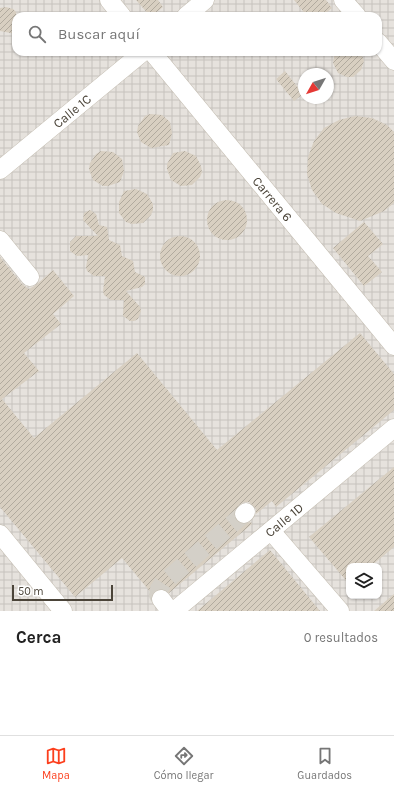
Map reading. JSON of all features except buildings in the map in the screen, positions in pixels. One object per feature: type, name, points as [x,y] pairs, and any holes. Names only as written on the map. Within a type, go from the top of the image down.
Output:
[{"type":"street","points":[[109,0],[119,12]]},
{"type":"street","points":[[191,12],[205,0]]},
{"type":"street","points":[[343,0],[354,12]]},
{"type":"street","points":[[382,47],[394,61]]},
{"type":"street","name":"Calle 1C","points":[[0,170],[138,56]]},
{"type":"street","name":"Carrera 6","points":[[155,56],[394,346]]},
{"type":"street","points":[[0,240],[30,277]]},
{"type":"street","name":"Calle 1D","points":[[169,607],[271,531],[394,428]]},
{"type":"street","points":[[271,531],[340,611]]},
{"type":"street","points":[[0,534],[63,611]]},
{"type":"shaded area","points":[[0,0],[394,0],[394,611],[0,611]]},
{"type":"tunnel","points":[[161,599],[158,595],[159,589],[163,583],[244,514]]}]
